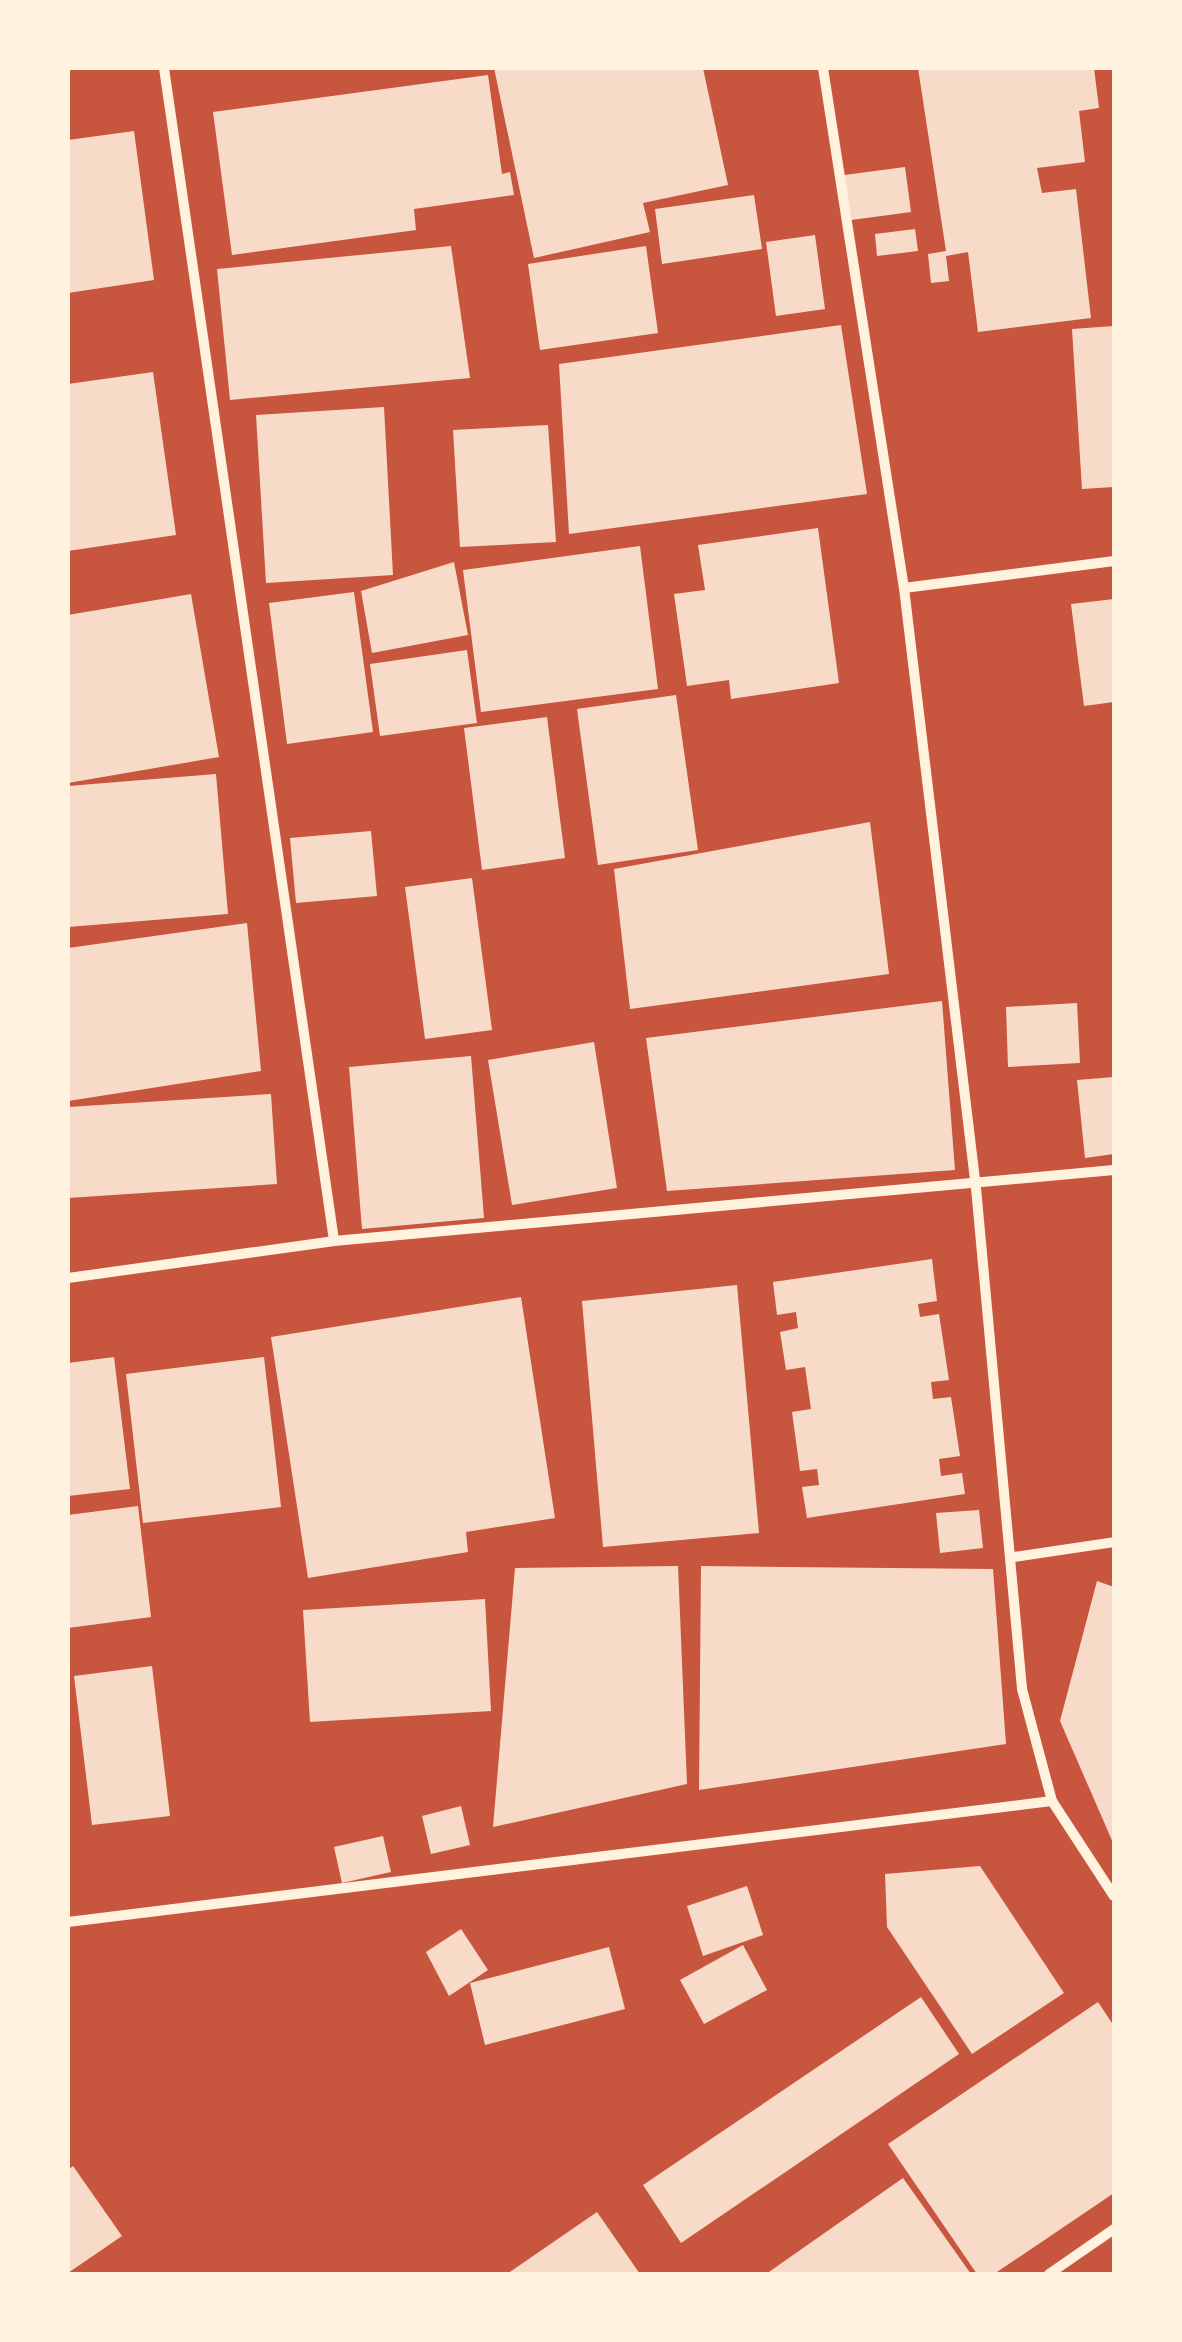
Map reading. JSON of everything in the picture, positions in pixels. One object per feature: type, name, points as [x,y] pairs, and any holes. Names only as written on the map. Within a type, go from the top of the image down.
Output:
[{"type":"street","points":[[164,68],[334,1241]]},
{"type":"street","points":[[823,68],[904,588],[976,1188],[1014,1557],[1022,1688],[1052,1802],[1114,1896]]},
{"type":"street","points":[[904,588],[1114,561]]},
{"type":"street","points":[[68,1278],[334,1241],[976,1188],[1114,1170]]},
{"type":"street","points":[[1014,1557],[1114,1542]]},
{"type":"street","points":[[68,1922],[1052,1802]]},
{"type":"street","points":[[1048,2274],[1114,2229]]},
{"type":"building","points":[[494,68],[703,68],[728,185],[643,203],[650,232],[534,258]]},
{"type":"building","points":[[918,68],[1094,68],[1099,108],[1079,111],[1085,162],[1037,168],[1042,193],[1076,189],[1091,318],[978,332],[968,252],[946,256],[949,281],[931,283],[928,254],[946,251]]},
{"type":"building","points":[[488,75],[502,174],[510,172],[514,195],[414,209],[416,230],[232,255],[213,112]]},
{"type":"building","points":[[134,131],[154,280],[68,293],[68,140]]},
{"type":"building","points":[[905,167],[911,212],[844,221],[837,176]]},
{"type":"building","points":[[754,195],[762,249],[662,264],[655,209]]},
{"type":"building","points":[[915,229],[918,251],[877,256],[875,234]]},
{"type":"building","points":[[815,235],[825,309],[776,316],[766,242]]},
{"type":"building","points":[[451,246],[470,378],[230,400],[217,269]]},
{"type":"building","points":[[646,246],[658,333],[540,350],[528,264]]},
{"type":"building","points":[[841,325],[867,494],[569,534],[559,364]]},
{"type":"building","points":[[1114,326],[1114,487],[1082,489],[1072,329]]},
{"type":"building","points":[[153,372],[176,535],[68,551],[68,384]]},
{"type":"building","points":[[384,407],[393,575],[266,583],[256,415]]},
{"type":"building","points":[[548,425],[556,542],[460,547],[453,430]]},
{"type":"building","points":[[818,528],[839,683],[731,699],[729,680],[687,686],[674,594],[705,590],[698,545]]},
{"type":"building","points":[[640,546],[658,689],[481,712],[463,570]]},
{"type":"building","points":[[454,562],[468,635],[372,653],[361,591]]},
{"type":"building","points":[[354,592],[373,732],[287,744],[269,603]]},
{"type":"building","points":[[191,594],[219,757],[68,783],[68,615]]},
{"type":"building","points":[[1114,599],[1114,702],[1084,706],[1071,604]]},
{"type":"building","points":[[467,650],[477,723],[380,736],[370,664]]},
{"type":"building","points":[[676,695],[698,850],[598,865],[577,709]]},
{"type":"building","points":[[547,717],[565,858],[482,870],[464,728]]},
{"type":"building","points":[[216,774],[228,914],[68,927],[68,786]]},
{"type":"building","points":[[870,822],[889,974],[630,1009],[614,869]]},
{"type":"building","points":[[371,831],[377,896],[296,903],[290,838]]},
{"type":"building","points":[[472,878],[492,1030],[425,1039],[405,887]]},
{"type":"building","points":[[247,923],[261,1071],[68,1101],[68,948]]},
{"type":"building","points":[[942,1001],[955,1170],[667,1191],[646,1038]]},
{"type":"building","points":[[1077,1003],[1080,1063],[1008,1067],[1006,1007]]},
{"type":"building","points":[[594,1042],[617,1188],[512,1205],[488,1060]]},
{"type":"building","points":[[471,1056],[484,1218],[362,1229],[349,1067]]},
{"type":"building","points":[[1114,1077],[1114,1154],[1085,1158],[1077,1080]]},
{"type":"building","points":[[271,1094],[277,1184],[68,1198],[68,1107]]},
{"type":"building","points":[[932,1259],[937,1301],[918,1304],[920,1317],[939,1314],[949,1380],[931,1382],[933,1399],[951,1397],[960,1456],[939,1459],[941,1476],[962,1473],[965,1494],[807,1518],[802,1487],[819,1485],[817,1469],[800,1471],[792,1412],[811,1409],[805,1367],[786,1370],[780,1332],[798,1328],[796,1312],[777,1315],[773,1282]]},
{"type":"building","points":[[737,1285],[759,1533],[603,1547],[582,1301]]},
{"type":"building","points":[[521,1297],[555,1518],[466,1532],[468,1552],[308,1578],[271,1337]]},
{"type":"building","points":[[114,1357],[130,1489],[68,1496],[68,1363]]},
{"type":"building","points":[[264,1357],[281,1507],[143,1523],[126,1374]]},
{"type":"building","points":[[138,1506],[151,1617],[68,1628],[68,1515]]},
{"type":"building","points":[[979,1510],[983,1548],[940,1553],[936,1513]]},
{"type":"building","points":[[678,1566],[687,1784],[493,1827],[515,1568]]},
{"type":"building","points":[[701,1566],[993,1569],[1006,1744],[699,1790]]},
{"type":"building","points":[[1097,1581],[1114,1587],[1114,1845],[1060,1721]]},
{"type":"building","points":[[485,1599],[491,1711],[310,1722],[303,1610]]},
{"type":"building","points":[[152,1666],[170,1816],[92,1825],[74,1676]]},
{"type":"building","points":[[461,1806],[470,1845],[431,1854],[422,1816]]},
{"type":"building","points":[[383,1836],[391,1872],[342,1883],[334,1847]]},
{"type":"building","points":[[980,1866],[1064,1993],[972,2054],[887,1927],[885,1874]]},
{"type":"building","points":[[747,1886],[763,1935],[703,1956],[687,1906]]},
{"type":"building","points":[[461,1929],[488,1970],[449,1996],[426,1952]]},
{"type":"building","points":[[743,1945],[767,1990],[704,2024],[680,1980]]},
{"type":"building","points":[[609,1947],[625,2009],[485,2045],[470,1983]]},
{"type":"building","points":[[921,1997],[959,2054],[681,2243],[643,2185]]},
{"type":"building","points":[[1098,2002],[1114,2026],[1114,2193],[994,2274],[977,2274],[888,2144]]},
{"type":"building","points":[[73,2166],[122,2236],[68,2273],[68,2170]]},
{"type":"building","points":[[903,2178],[971,2274],[766,2274]]},
{"type":"building","points":[[597,2212],[640,2274],[507,2274]]}]
